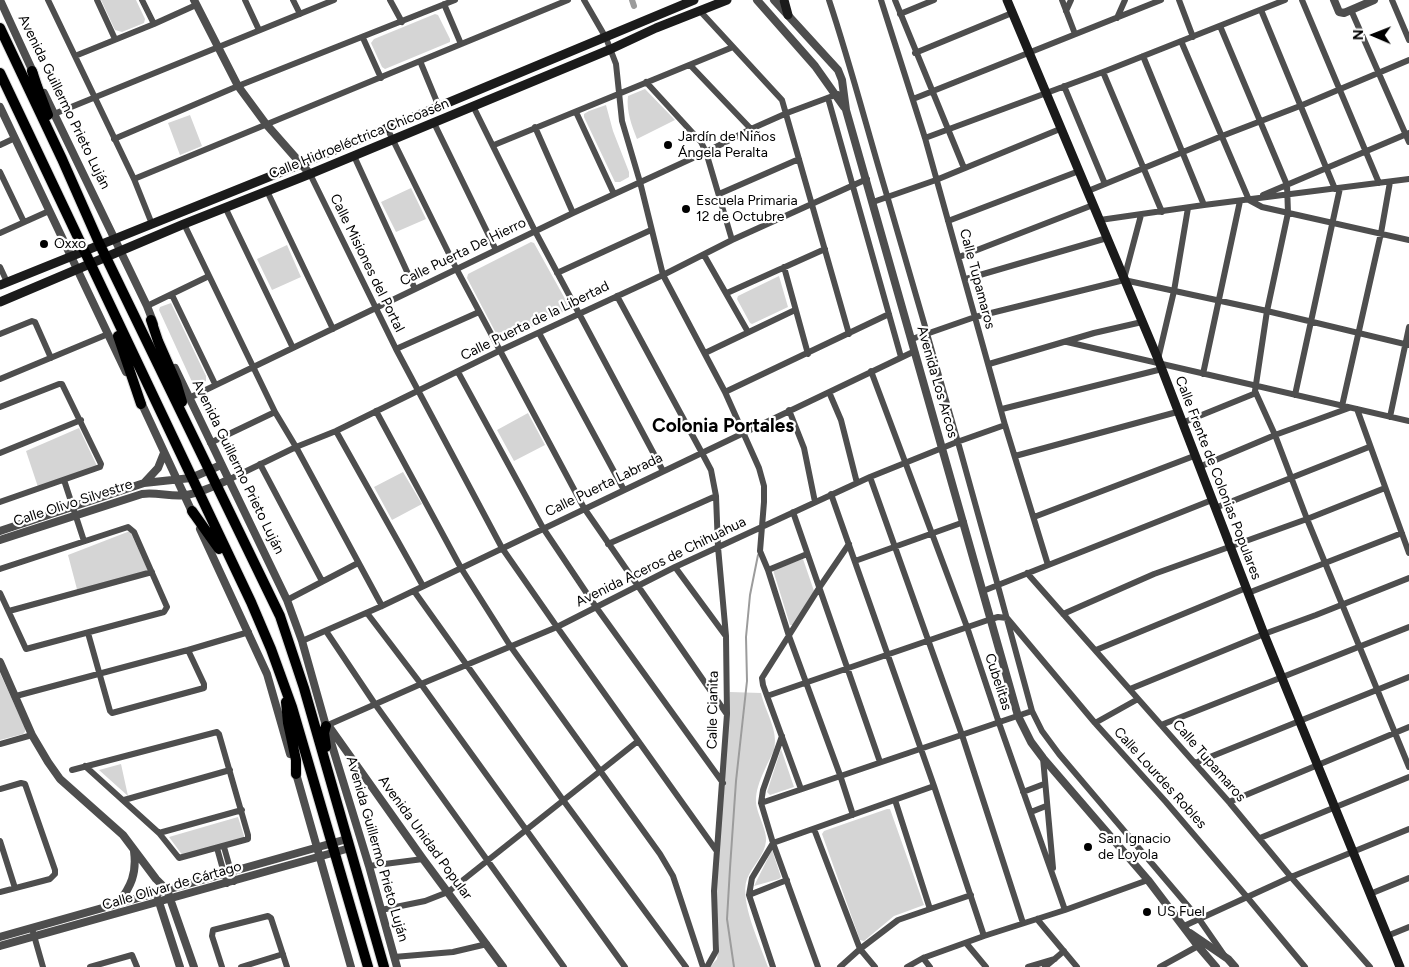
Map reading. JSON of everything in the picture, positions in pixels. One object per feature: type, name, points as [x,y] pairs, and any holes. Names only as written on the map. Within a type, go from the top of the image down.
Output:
[{"type":"main road","name":"Calle Hidroeléctrica Chicoasén","points":[[4,284],[301,164],[694,0]]},
{"type":"main road","name":"Calle Hidroeléctrica Chicoasén","points":[[0,302],[727,0]]},
{"type":"main road","points":[[784,0],[788,16]]},
{"type":"main road","name":"Calle Frente de Colonias Populares","points":[[1007,0],[1160,364],[1194,456],[1299,722],[1400,967]]},
{"type":"main road","name":"Avenida Guillermo Prieto Luján","points":[[0,28],[100,245],[280,616],[304,688],[384,967]]},
{"type":"main road","points":[[32,71],[58,141],[62,159]]},
{"type":"main road","points":[[0,73],[251,602],[271,650],[284,686],[368,967]]},
{"type":"main road","points":[[0,89],[32,140]]},
{"type":"main road","points":[[115,317],[122,348],[142,404]]},
{"type":"main road","points":[[151,320],[162,353],[180,394],[185,418]]},
{"type":"main road","points":[[192,511],[217,545],[236,582],[251,602]]},
{"type":"main road","points":[[284,686],[288,723],[297,765],[296,774]]},
{"type":"main road","points":[[327,726],[325,737],[329,778]]},
{"type":"street","name":"Avenida Guillermo Prieto Luján","points":[[0,0],[151,320],[287,600],[302,641],[397,967]]},
{"type":"street","points":[[48,0],[134,180],[152,224]]},
{"type":"street","points":[[96,0],[115,39]]},
{"type":"street","points":[[142,0],[154,24]]},
{"type":"street","points":[[245,0],[260,30]]},
{"type":"street","points":[[293,0],[300,14]]},
{"type":"street","points":[[54,114],[334,0]]},
{"type":"street","points":[[390,0],[402,22]]},
{"type":"street","points":[[114,140],[238,86],[455,0]]},
{"type":"street","points":[[134,180],[568,0]]},
{"type":"street","points":[[584,0],[606,38],[618,70],[624,130],[640,182],[663,275],[725,392],[759,468],[764,486],[760,551],[853,815]]},
{"type":"street","name":"Avenida Los Arcos","points":[[758,0],[815,66],[846,110],[1018,716],[1031,742],[1043,758],[1148,880],[1216,967]]},
{"type":"street","name":"Avenida Los Arcos","points":[[774,0],[838,70],[842,80],[836,95],[853,184],[901,357]]},
{"type":"street","points":[[829,0],[848,59],[927,334],[1032,711],[1042,731],[1058,754],[1199,919],[1236,967]]},
{"type":"street","name":"Calle Tupamaros","points":[[880,0],[925,138],[1005,425],[1048,565]]},
{"type":"street","points":[[894,0],[964,168]]},
{"type":"street","points":[[900,14],[934,0]]},
{"type":"street","points":[[1062,0],[1075,34]]},
{"type":"street","points":[[1066,11],[1072,0]]},
{"type":"street","points":[[1117,18],[1125,0]]},
{"type":"street","points":[[913,98],[1161,0]]},
{"type":"street","points":[[1180,0],[1193,37]]},
{"type":"street","points":[[925,138],[1103,72],[1285,0]]},
{"type":"street","points":[[1302,0],[1379,183]]},
{"type":"street","points":[[1334,0],[1339,12],[1347,12],[1374,0]]},
{"type":"street","points":[[1392,0],[1409,40]]},
{"type":"street","points":[[75,56],[154,24],[195,2]]},
{"type":"street","name":"Calle Misiones del Portal","points":[[195,2],[238,86],[266,124],[310,174],[396,349],[502,548],[716,850]]},
{"type":"street","points":[[444,4],[461,44]]},
{"type":"street","points":[[1261,10],[1326,168],[1338,188],[1334,222],[1295,395]]},
{"type":"street","points":[[700,11],[779,96],[786,113],[849,334]]},
{"type":"street","points":[[1347,12],[1379,73],[1409,142]]},
{"type":"street","points":[[915,53],[1012,13]]},
{"type":"street","points":[[1220,26],[1262,122],[1287,185],[1288,195],[1288,213],[1267,311],[1255,386],[1256,393],[1275,435],[1307,519],[1409,767]]},
{"type":"street","points":[[362,38],[380,78]]},
{"type":"street","points":[[1181,41],[1222,136],[1252,199],[1262,207],[1409,240]]},
{"type":"street","points":[[494,145],[733,48]]},
{"type":"street","points":[[1143,56],[1204,205]]},
{"type":"street","points":[[1088,191],[1222,136],[1262,122],[1409,60]]},
{"type":"street","points":[[420,61],[439,107]]},
{"type":"street","points":[[690,65],[751,129]]},
{"type":"street","points":[[1103,72],[1162,212]]},
{"type":"street","points":[[646,82],[699,140],[706,152],[732,240]]},
{"type":"street","points":[[1064,86],[1105,184]]},
{"type":"street","name":"Calle Puerta De Hierro","points":[[189,398],[751,129],[786,113],[836,95]]},
{"type":"street","points":[[473,106],[535,231],[663,471]]},
{"type":"street","points":[[0,107],[142,404],[270,681],[351,967]]},
{"type":"street","points":[[576,112],[614,194]]},
{"type":"street","points":[[434,123],[496,250]]},
{"type":"street","points":[[535,127],[573,213]]},
{"type":"street","points":[[388,128],[457,270],[584,508],[637,587],[727,714]]},
{"type":"street","points":[[873,202],[936,180],[1060,129]]},
{"type":"street","points":[[1252,199],[1407,134]]},
{"type":"street","points":[[0,144],[15,138]]},
{"type":"street","points":[[354,156],[415,289]]},
{"type":"street","points":[[719,194],[799,159]]},
{"type":"street","points":[[948,221],[1079,171]]},
{"type":"street","points":[[0,172],[24,222]]},
{"type":"street","points":[[853,184],[867,179]]},
{"type":"street","points":[[1100,220],[1409,179]]},
{"type":"street","points":[[1346,407],[1358,333],[1381,233],[1390,182]]},
{"type":"street","name":"Calle Puerta de la Libertad","points":[[228,480],[853,184]]},
{"type":"street","points":[[267,191],[333,329]]},
{"type":"street","points":[[1203,374],[1240,201]]},
{"type":"street","points":[[959,257],[1093,205]]},
{"type":"street","points":[[225,207],[293,348]]},
{"type":"street","points":[[1160,364],[1188,208]]},
{"type":"street","points":[[0,233],[49,211]]},
{"type":"street","points":[[1124,279],[1141,214]]},
{"type":"street","points":[[184,224],[275,412],[382,606]]},
{"type":"street","points":[[558,273],[651,230]]},
{"type":"street","points":[[966,280],[1107,238]]},
{"type":"street","points":[[727,293],[825,249]]},
{"type":"street","points":[[704,255],[748,332]]},
{"type":"street","points":[[0,267],[4,284]]},
{"type":"street","points":[[784,268],[808,354]]},
{"type":"street","points":[[146,306],[209,276]]},
{"type":"street","points":[[912,340],[974,317],[1124,279],[1312,321],[1407,345]]},
{"type":"street","points":[[172,295],[216,384]]},
{"type":"street","name":"Calle Cianita","points":[[617,296],[711,470],[716,496],[718,547],[726,636],[727,714],[723,783],[716,850],[714,902],[716,951],[707,967]]},
{"type":"street","points":[[704,353],[795,310]]},
{"type":"street","points":[[396,349],[479,312]]},
{"type":"street","points":[[725,392],[889,314]]},
{"type":"street","points":[[0,334],[32,321],[35,322],[51,358]]},
{"type":"street","points":[[989,364],[1094,333],[1142,322]]},
{"type":"street","points":[[1390,417],[1407,345],[1409,327]]},
{"type":"street","points":[[539,333],[624,490]]},
{"type":"street","points":[[0,379],[108,334]]},
{"type":"street","points":[[1067,342],[1409,421]]},
{"type":"street","name":"Calle Puerta Labrada","points":[[302,641],[414,591],[915,351]]},
{"type":"street","points":[[1002,409],[1160,364]]},
{"type":"street","name":"Cubelitas","points":[[871,371],[967,627],[1065,910]]},
{"type":"street","points":[[458,372],[543,528],[596,607],[723,783]]},
{"type":"street","points":[[0,407],[61,384],[64,386],[101,462],[101,466],[0,502]]},
{"type":"street","points":[[829,392],[841,420],[857,483]]},
{"type":"street","points":[[1182,423],[1256,393]]},
{"type":"street","points":[[1199,467],[1346,407]]},
{"type":"street","points":[[1357,409],[1369,447],[1409,553]]},
{"type":"street","points":[[376,410],[461,568],[511,647],[660,854],[673,876],[703,967]]},
{"type":"street","points":[[790,410],[804,448],[815,502]]},
{"type":"street","points":[[210,443],[275,412]]},
{"type":"street","points":[[1016,456],[1177,412]]},
{"type":"street","points":[[0,453],[81,420]]},
{"type":"street","name":"Avenida Aceros de Chihuahua","points":[[327,726],[421,684],[557,628],[675,567],[762,528],[831,494],[942,447],[1005,425]]},
{"type":"street","points":[[336,430],[423,586]]},
{"type":"street","points":[[983,592],[1048,565],[1213,504],[1291,478],[1369,447]]},
{"type":"street","points":[[144,483],[158,468],[164,453]]},
{"type":"street","points":[[1034,517],[1194,456]]},
{"type":"street","points":[[260,464],[322,581]]},
{"type":"street","name":"Calle Olivo Silvestre","points":[[0,531],[144,483],[192,478],[221,465]]},
{"type":"street","points":[[870,477],[962,735],[1023,923]]},
{"type":"street","points":[[64,480],[84,541]]},
{"type":"street","points":[[184,496],[228,480]]},
{"type":"street","points":[[1063,614],[1154,574],[1307,519],[1385,488]]},
{"type":"street","name":"Calle Olivo Silvestre","points":[[0,540],[142,494],[156,493],[184,496]]},
{"type":"street","points":[[831,494],[934,786],[984,936]]},
{"type":"street","points":[[608,544],[716,496]]},
{"type":"street","points":[[793,512],[880,762]]},
{"type":"street","points":[[855,561],[964,522]]},
{"type":"street","points":[[0,569],[125,528],[132,529],[167,604],[167,608],[164,612],[28,649],[24,647],[0,594]]},
{"type":"street","points":[[1096,650],[1247,590],[1326,563],[1402,533]]},
{"type":"street","points":[[801,789],[762,678],[849,544]]},
{"type":"street","points":[[768,570],[807,554]]},
{"type":"street","points":[[287,600],[358,563]]},
{"type":"street","points":[[675,567],[726,636]]},
{"type":"street","points":[[9,611],[152,572]]},
{"type":"street","name":"Calle Tupamaros","points":[[1027,573],[1229,802],[1368,966]]},
{"type":"street","points":[[1130,689],[1264,634],[1409,578]]},
{"type":"street","points":[[414,591],[563,800],[686,967]]},
{"type":"street","points":[[367,612],[625,967]]},
{"type":"street","points":[[767,696],[991,619],[998,617],[1007,618]]},
{"type":"street","name":"Calle Lourdes Robles","points":[[1007,618],[1095,723],[1248,896],[1305,967]]},
{"type":"street","points":[[1161,725],[1409,627]]},
{"type":"street","points":[[326,631],[375,704],[564,967]]},
{"type":"street","points":[[16,696],[249,632]]},
{"type":"street","points":[[88,634],[111,712],[114,713],[204,688],[204,684],[188,650]]},
{"type":"street","points":[[0,662],[32,735],[60,779],[123,836],[156,879],[167,890],[194,967]]},
{"type":"street","points":[[1195,763],[1409,677]]},
{"type":"street","points":[[1095,723],[1138,699]]},
{"type":"street","points":[[761,803],[1032,711]]},
{"type":"street","name":"Avenida Unidad Popular","points":[[327,726],[503,967]]},
{"type":"street","points":[[1229,802],[1409,727]]},
{"type":"street","points":[[72,770],[86,766],[215,732],[219,734],[242,810],[248,839],[180,858],[159,833],[86,766]]},
{"type":"street","points":[[0,744],[32,735]]},
{"type":"street","points":[[782,736],[763,790],[761,803],[773,843],[818,967]]},
{"type":"street","points":[[381,910],[425,901],[448,892],[638,741]]},
{"type":"street","points":[[1043,758],[1054,880]]},
{"type":"street","points":[[124,800],[230,770]]},
{"type":"street","points":[[1260,838],[1409,777]]},
{"type":"street","points":[[0,789],[21,782],[25,784],[55,870],[50,879],[0,892]]},
{"type":"street","points":[[1023,792],[1044,784]]},
{"type":"street","points":[[773,967],[749,894],[752,878],[773,843],[934,786]]},
{"type":"street","points":[[895,800],[930,909]]},
{"type":"street","points":[[1031,812],[1046,806]]},
{"type":"street","points":[[159,833],[242,810]]},
{"type":"street","points":[[814,829],[860,949],[875,967]]},
{"type":"street","points":[[1228,959],[1186,929],[1199,919],[1248,896],[1409,829]]},
{"type":"street","points":[[0,841],[15,888]]},
{"type":"street","name":"Calle Olivar de Cártago","points":[[0,946],[33,932],[118,904],[316,848],[333,848],[348,844]]},
{"type":"street","points":[[221,848],[231,883]]},
{"type":"street","name":"Calle Olivar de Cártago","points":[[0,937],[33,932],[160,903],[319,858],[333,848]]},
{"type":"street","points":[[118,904],[126,893],[135,872],[134,849]]},
{"type":"street","points":[[368,866],[423,859]]},
{"type":"street","points":[[1370,894],[1409,878]]},
{"type":"street","points":[[156,879],[157,893],[180,967]]},
{"type":"street","points":[[749,894],[787,880]]},
{"type":"street","points":[[907,967],[923,958],[1148,880]]},
{"type":"street","points":[[840,967],[898,920],[971,895]]},
{"type":"street","points":[[222,967],[212,936],[214,930],[268,916],[271,918],[287,967]]},
{"type":"street","points":[[1038,919],[1077,967]]},
{"type":"street","points":[[1387,936],[1409,927]]},
{"type":"street","points":[[33,932],[43,967]]},
{"type":"street","points":[[966,943],[986,967]]},
{"type":"street","points":[[394,957],[453,952],[486,944]]},
{"type":"street","points":[[1160,967],[1198,946]]},
{"type":"street","points":[[1045,967],[1064,951]]},
{"type":"street","points":[[90,967],[132,954],[137,967]]},
{"type":"street","points":[[241,967],[283,954]]},
{"type":"street","points":[[923,958],[930,967]]},
{"type":"street","points":[[1028,967],[1055,959]]},
{"type":"shaded area","points":[[101,0],[136,0],[145,19],[144,23],[122,32],[115,30]]},
{"type":"shaded area","points":[[435,14],[438,15],[450,42],[385,69],[382,67],[371,43],[374,39]]},
{"type":"shaded area","points":[[645,89],[675,120],[637,139],[631,124],[628,96]]},
{"type":"shaded area","points":[[606,105],[613,131],[629,172],[629,177],[620,182],[615,182],[584,117],[584,114],[589,111]]},
{"type":"shaded area","points":[[190,115],[202,146],[180,155],[168,123]]},
{"type":"shaded area","points":[[411,188],[426,219],[396,232],[381,202]]},
{"type":"shaded area","points":[[531,242],[534,243],[569,306],[567,310],[504,340],[499,339],[467,278],[468,274]]},
{"type":"shaded area","points":[[287,245],[301,277],[272,290],[257,259]]},
{"type":"shaded area","points":[[779,276],[788,307],[752,324],[750,323],[737,299],[738,296]]},
{"type":"shaded area","points":[[171,303],[206,376],[206,381],[196,386],[193,384],[159,310],[160,307]]},
{"type":"shaded area","points":[[528,413],[545,445],[514,461],[497,430]]},
{"type":"shaded area","points":[[79,428],[97,466],[38,487],[26,451]]},
{"type":"shaded area","points":[[403,472],[422,504],[392,520],[374,487]]},
{"type":"shaded area","points":[[130,531],[149,573],[78,593],[68,555]]},
{"type":"shaded area","points":[[803,559],[814,591],[793,625],[790,625],[773,570]]},
{"type":"shaded area","points":[[0,673],[25,728],[25,732],[0,740]]},
{"type":"shaded area","points":[[730,692],[761,693],[775,735],[774,750],[758,786],[756,801],[766,841],[761,856],[749,874],[745,888],[748,910],[768,967],[710,967],[717,959],[719,944],[715,901]]},
{"type":"shaded area","points":[[781,749],[794,787],[770,795],[767,792]]},
{"type":"shaded area","points":[[121,764],[128,796],[99,770]]},
{"type":"shaded area","points":[[890,809],[924,905],[894,916],[864,941],[860,940],[822,834],[824,831]]},
{"type":"shaded area","points":[[238,817],[245,839],[183,856],[169,837]]},
{"type":"shaded area","points":[[772,850],[781,877],[754,886]]},
{"type":"waterway","points":[[632,0],[634,6]]},
{"type":"waterway","points":[[734,967],[727,919],[736,781],[747,681],[746,637],[750,595],[758,555]]},
{"type":"place","name":"Jardín de Niños Ángela Peralta","points":[[668,145]]},
{"type":"place","name":"Escuela Primaria 12 de Octubre","points":[[686,209]]},
{"type":"place","name":"Oxxo","points":[[44,244]]},
{"type":"place","name":"San Ignacio de Loyola","points":[[1088,847]]},
{"type":"place","name":"US Fuel","points":[[1147,912]]},
{"type":"district","name":"Colonia Portales","points":[[723,426]]}]
